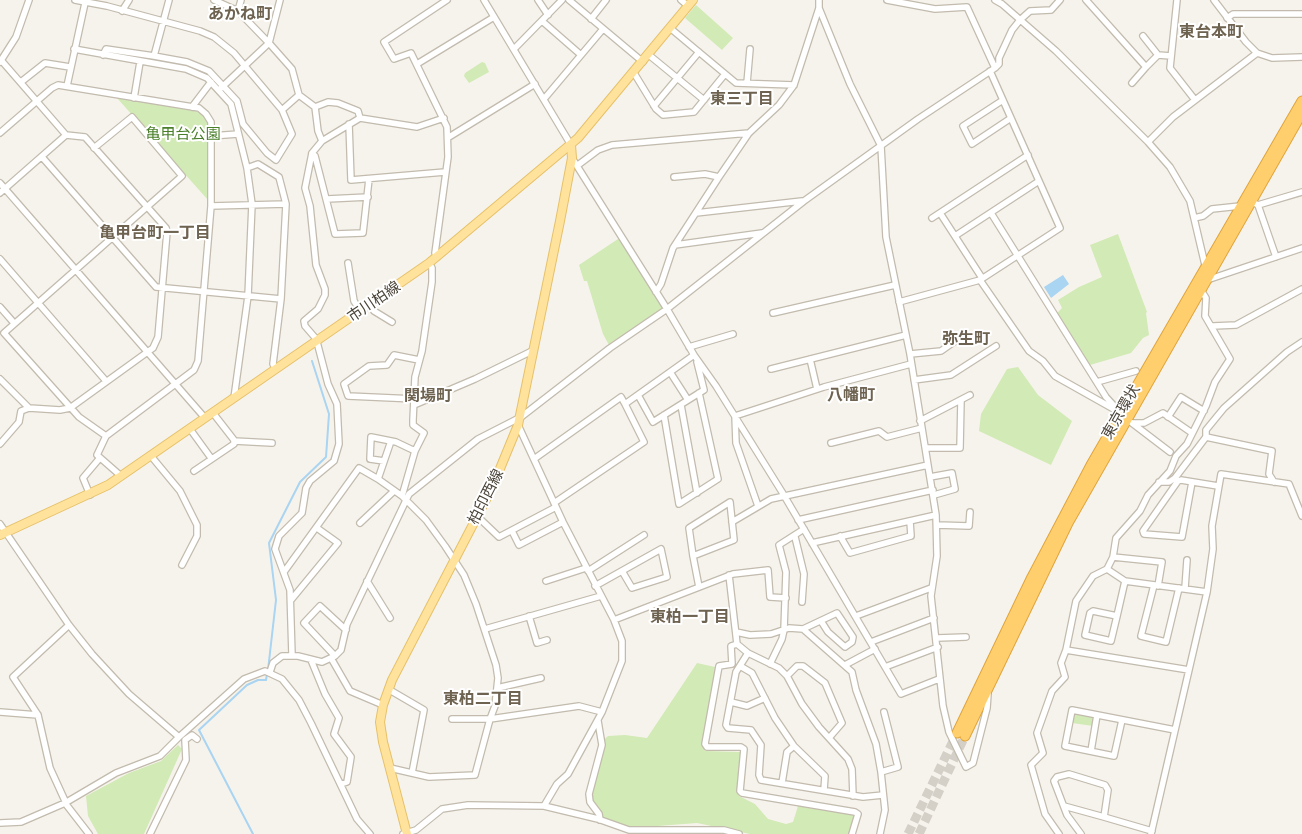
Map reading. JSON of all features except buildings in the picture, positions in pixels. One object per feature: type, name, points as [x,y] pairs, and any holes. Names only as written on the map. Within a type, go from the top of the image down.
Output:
[{"type":"highway","name":"東京環状","points":[[1302,101],[1248,203],[1201,290],[1126,418],[1040,561],[961,734],[988,689],[1068,523],[1126,418],[1205,265],[1248,203],[1302,113]]},
{"type":"main road","name":"市川柏線","points":[[4,534],[90,494],[121,476],[361,312],[437,257],[571,145],[634,73],[690,3]]},
{"type":"main road","name":"柏印西線","points":[[406,834],[381,731],[383,705],[388,689],[502,467],[521,417],[572,158],[571,145]]},
{"type":"street","points":[[0,444],[19,422],[21,411],[28,408],[60,410],[70,408],[153,348],[158,337],[167,232],[85,137],[66,135],[1,61],[16,37],[29,0]]},
{"type":"street","points":[[75,0],[163,22],[214,38],[230,50],[282,110],[292,134],[276,160],[267,153],[242,124],[237,101],[209,71],[187,62],[154,56],[106,49],[103,55]]},
{"type":"street","points":[[122,11],[128,0]]},
{"type":"street","points":[[154,56],[169,0]]},
{"type":"street","points":[[214,0],[238,11],[292,69],[299,95],[315,107],[318,131],[322,141]]},
{"type":"street","points":[[238,11],[241,0]]},
{"type":"street","points":[[218,90],[269,43],[280,0]]},
{"type":"street","points":[[437,257],[435,253],[449,137],[444,118],[411,53],[394,59],[384,42],[446,0]]},
{"type":"street","points":[[484,0],[571,145]]},
{"type":"street","points":[[538,0],[548,15]]},
{"type":"street","points":[[514,49],[562,0]]},
{"type":"street","points":[[569,0],[643,62]]},
{"type":"street","points":[[591,19],[606,0]]},
{"type":"street","points":[[682,0],[690,3]]},
{"type":"street","points":[[656,292],[661,284],[675,245],[719,177],[749,133],[780,105],[794,85],[819,8],[819,0]]},
{"type":"street","points":[[887,0],[935,9],[968,7],[1003,100],[1060,228],[981,279],[899,302]]},
{"type":"street","points":[[995,0],[1056,51],[1148,142],[1175,176],[1190,201],[1205,265]]},
{"type":"street","points":[[404,498],[478,439],[521,417],[610,348],[667,309],[804,201],[999,64],[999,58],[1012,30],[1020,20],[1030,11],[1051,10],[1060,0]]},
{"type":"street","points":[[1086,0],[1146,67]]},
{"type":"street","points":[[1177,0],[1170,68],[1195,100]]},
{"type":"street","points":[[1214,0],[1257,53],[1272,58],[1302,58]]},
{"type":"street","points":[[66,86],[85,3]]},
{"type":"street","points":[[819,8],[828,27],[836,52],[881,146],[886,237],[894,285],[910,354],[936,515],[936,556],[931,588],[938,647],[939,679],[949,732],[966,767],[973,764],[987,708],[988,689]]},
{"type":"street","points":[[1227,18],[1233,14],[1302,14]]},
{"type":"street","points":[[417,64],[494,16]]},
{"type":"street","points":[[542,20],[581,55]]},
{"type":"street","points":[[670,28],[736,82],[794,85]]},
{"type":"street","points":[[544,99],[603,29]]},
{"type":"street","points":[[1143,36],[1158,54],[1171,56]]},
{"type":"street","points":[[74,49],[186,70],[207,78],[231,104],[247,168],[252,204],[248,296],[234,398]]},
{"type":"street","points":[[747,83],[750,49]]},
{"type":"street","points":[[654,106],[699,52]]},
{"type":"street","points":[[1148,142],[1173,117],[1257,53]]},
{"type":"street","points":[[1132,83],[1158,54]]},
{"type":"street","points":[[649,55],[704,100]]},
{"type":"street","points":[[134,98],[140,62]]},
{"type":"street","points":[[20,82],[45,63],[70,66]]},
{"type":"street","points":[[634,73],[654,106],[663,115],[694,112],[726,74]]},
{"type":"street","points":[[192,107],[211,82]]},
{"type":"street","points":[[449,137],[535,84]]},
{"type":"street","points":[[0,133],[52,88],[58,86],[192,107],[203,110],[209,118],[211,136],[211,206],[198,361],[194,370],[176,385],[106,436],[97,453],[99,459],[121,476]]},
{"type":"street","points":[[282,110],[299,95]]},
{"type":"street","points":[[1003,100],[963,126],[972,144],[1011,118]]},
{"type":"street","points":[[315,107],[328,102],[338,103],[358,111],[360,118]]},
{"type":"street","points":[[94,148],[132,117],[182,176],[4,333],[79,418],[106,436]]},
{"type":"street","points":[[292,655],[291,600],[284,572],[276,555],[279,536],[302,513],[306,488],[310,481],[334,461],[339,444],[337,404],[328,384],[317,341],[305,326],[304,321],[318,309],[325,295],[316,264],[310,206],[305,188],[307,170],[312,153],[322,141],[360,118],[417,127],[444,118]]},
{"type":"street","points":[[349,124],[351,180],[445,172]]},
{"type":"street","points":[[578,165],[602,148],[612,145],[749,133]]},
{"type":"street","points":[[211,136],[238,134]]},
{"type":"street","points":[[2,191],[66,135]]},
{"type":"street","points":[[312,153],[315,156],[336,234],[363,233],[369,179]]},
{"type":"street","points":[[932,218],[1028,155]]},
{"type":"street","points":[[42,156],[156,287],[281,299]]},
{"type":"street","points":[[572,158],[667,309],[695,358],[735,416],[901,694],[939,679]]},
{"type":"street","points":[[247,168],[258,164],[279,177],[286,204],[281,299],[273,364],[276,369]]},
{"type":"street","points":[[674,177],[705,174],[719,177]]},
{"type":"street","points":[[955,236],[1039,181]]},
{"type":"street","points":[[0,183],[2,191],[75,270],[205,418]]},
{"type":"street","points":[[1194,218],[1203,216],[1212,209],[1302,192]]},
{"type":"street","points":[[326,199],[368,197]]},
{"type":"street","points":[[696,213],[804,201]]},
{"type":"street","points":[[1248,203],[1276,257]]},
{"type":"street","points":[[211,206],[286,204]]},
{"type":"street","points":[[940,213],[1029,351],[1043,361],[1055,376],[1126,418],[1170,452]]},
{"type":"street","points":[[990,213],[1106,396],[1126,418],[1144,423],[1163,413],[1192,433]]},
{"type":"street","points":[[675,245],[764,232]]},
{"type":"street","points":[[1206,280],[1302,248]]},
{"type":"street","points":[[0,259],[106,381]]},
{"type":"street","points":[[348,263],[354,301],[361,312]]},
{"type":"street","points":[[270,672],[278,658],[292,655],[322,662],[333,657],[343,646],[346,630],[404,498],[414,451],[424,433],[413,426],[415,377],[432,282],[432,268],[429,263]]},
{"type":"street","points":[[773,313],[894,285]]},
{"type":"street","points":[[1213,326],[1236,325],[1302,289]]},
{"type":"street","points":[[1058,834],[1045,814],[1036,790],[1031,765],[1043,753],[1038,733],[1052,690],[1065,677],[1061,667],[1076,601],[1093,576],[1107,570],[1113,557],[1116,538],[1140,511],[1148,495],[1170,471],[1176,456],[1187,444],[1204,411],[1215,382],[1230,359],[1213,326],[1205,316],[1206,298],[1201,290]]},
{"type":"street","points":[[370,305],[374,311],[392,322]]},
{"type":"street","points":[[0,307],[14,323]]},
{"type":"street","points":[[689,347],[733,334]]},
{"type":"street","points":[[770,369],[906,335]]},
{"type":"street","points":[[910,354],[941,351],[958,339]]},
{"type":"street","points":[[1159,482],[1169,482],[1175,478],[1206,437],[1206,430],[1224,408],[1287,352],[1302,342]]},
{"type":"street","points":[[914,380],[951,375],[996,346]]},
{"type":"street","points":[[419,360],[394,355],[387,365],[369,366],[344,384],[348,396],[414,402],[475,379],[534,350]]},
{"type":"street","points":[[625,404],[670,372],[695,358]]},
{"type":"street","points":[[638,395],[653,422],[704,390],[695,358]]},
{"type":"street","points":[[810,359],[817,389]]},
{"type":"street","points":[[735,416],[817,389],[911,364]]},
{"type":"street","points":[[1097,382],[1136,371]]},
{"type":"street","points":[[670,372],[688,400]]},
{"type":"street","points":[[0,379],[28,408]]},
{"type":"street","points":[[664,415],[679,504],[718,479],[699,393]]},
{"type":"street","points":[[831,443],[879,431],[887,437],[921,425],[970,395]]},
{"type":"street","points":[[477,516],[499,538],[555,505],[644,442],[621,397],[534,459]]},
{"type":"street","points":[[1168,417],[1181,397],[1204,411]]},
{"type":"street","points":[[926,448],[960,448],[961,400]]},
{"type":"street","points":[[681,404],[697,492]]},
{"type":"street","points":[[213,413],[234,441]]},
{"type":"street","points":[[735,416],[736,443],[758,506]]},
{"type":"street","points":[[518,425],[562,522],[614,620],[622,641],[622,661],[598,721],[568,774],[557,784],[544,806]]},
{"type":"street","points":[[190,429],[211,458]]},
{"type":"street","points":[[384,461],[370,459],[371,437],[391,441],[414,451]]},
{"type":"street","points":[[1206,437],[1272,451],[1269,474],[1274,482]]},
{"type":"street","points":[[234,441],[272,443]]},
{"type":"street","points":[[194,471],[234,444],[234,441]]},
{"type":"street","points":[[378,480],[391,441]]},
{"type":"street","points":[[151,456],[180,491],[197,525],[197,536],[182,565]]},
{"type":"street","points":[[90,494],[83,478],[99,459]]},
{"type":"street","points":[[732,522],[770,499],[928,465]]},
{"type":"street","points":[[284,572],[359,468],[404,498],[426,520],[466,581],[485,629],[496,665],[497,688],[495,706],[475,775],[435,778],[390,768]]},
{"type":"street","points":[[798,520],[933,492],[955,490],[952,473],[930,477]]},
{"type":"street","points":[[1064,806],[1151,832],[1207,592],[1212,564],[1212,526],[1221,474],[1289,484],[1301,509],[1302,516]]},
{"type":"street","points":[[1192,482],[1182,537],[1144,534],[1143,531],[1178,481],[1192,482],[1218,486]]},
{"type":"street","points":[[360,522],[394,491]]},
{"type":"street","points":[[693,556],[734,540],[730,502],[688,528],[693,556],[699,587]]},
{"type":"street","points":[[937,525],[970,526],[970,512]]},
{"type":"street","points":[[812,543],[936,515]]},
{"type":"street","points":[[840,536],[850,553],[911,536],[910,521]]},
{"type":"street","points":[[512,531],[519,545],[562,522]]},
{"type":"street","points":[[0,524],[4,534],[69,625],[129,694],[182,737],[186,760],[150,834]]},
{"type":"street","points":[[291,600],[338,543],[317,528]]},
{"type":"street","points":[[770,664],[782,639],[784,630],[786,563],[780,545],[795,537],[804,529]]},
{"type":"street","points":[[546,581],[587,570],[644,535]]},
{"type":"street","points":[[795,537],[804,574],[802,602]]},
{"type":"street","points":[[595,586],[661,549],[666,577],[632,588],[622,571]]},
{"type":"street","points":[[1113,557],[1162,562],[1141,636],[1166,642],[1182,588],[1187,560]]},
{"type":"street","points":[[614,620],[729,575],[768,570],[770,597],[786,598]]},
{"type":"street","points":[[1107,570],[1125,581],[1207,592]]},
{"type":"street","points":[[729,575],[737,644],[748,653],[770,664],[787,676],[802,704],[848,759],[852,769],[853,796]]},
{"type":"street","points":[[367,581],[390,618]]},
{"type":"street","points":[[1117,616],[1090,613],[1085,635],[1111,641],[1117,616],[1125,581]]},
{"type":"street","points":[[856,616],[931,588]]},
{"type":"street","points":[[485,629],[601,596]]},
{"type":"street","points":[[346,630],[320,606],[304,623],[333,657],[350,691],[383,705]]},
{"type":"street","points":[[736,632],[750,635],[771,634],[790,628],[803,629],[834,613],[839,614],[853,637],[852,642],[845,647],[828,632],[821,621]]},
{"type":"street","points":[[529,616],[537,643],[547,640]]},
{"type":"street","points":[[871,642],[934,618]]},
{"type":"street","points":[[69,625],[12,677],[38,715],[50,768],[66,803],[89,834]]},
{"type":"street","points":[[803,629],[852,672],[856,690],[868,717],[869,728],[876,744],[881,772],[885,810],[880,834]]},
{"type":"street","points":[[937,638],[966,637]]},
{"type":"street","points":[[737,644],[731,646],[732,664],[719,666],[705,744],[707,747],[741,747],[744,749],[740,791],[742,793],[855,812],[858,814],[852,834]]},
{"type":"street","points":[[885,667],[938,647]]},
{"type":"street","points":[[845,664],[875,649]]},
{"type":"street","points":[[1066,650],[1188,670]]},
{"type":"street","points":[[748,653],[736,672],[726,727],[751,730],[761,745],[759,778],[853,796],[883,795]]},
{"type":"street","points":[[311,660],[325,694],[339,718],[334,734],[351,757],[347,782],[341,784]]},
{"type":"street","points":[[740,666],[752,673],[775,718],[794,746],[825,776],[824,790]]},
{"type":"street","points":[[787,676],[797,666],[802,666],[825,683],[842,723],[829,738]]},
{"type":"street","points":[[0,823],[22,822],[66,803],[116,773],[160,756],[244,679],[259,672],[270,672],[282,679],[299,700],[357,819],[370,834]]},
{"type":"street","points":[[497,688],[541,678]]},
{"type":"street","points":[[388,689],[424,710],[412,773]]},
{"type":"street","points":[[731,702],[746,706],[765,698]]},
{"type":"street","points":[[452,719],[490,719],[579,706],[602,712]]},
{"type":"street","points":[[1122,720],[1114,756],[1065,746],[1072,710],[1175,730]]},
{"type":"street","points":[[0,712],[38,715]]},
{"type":"street","points":[[881,772],[898,767],[884,712]]},
{"type":"street","points":[[1091,751],[1097,715]]},
{"type":"street","points":[[598,721],[602,745],[589,794],[590,802],[599,814],[600,820]]},
{"type":"street","points":[[182,737],[192,735],[197,739]]},
{"type":"street","points":[[782,783],[787,752],[794,746]]},
{"type":"street","points":[[1081,834],[1064,806],[1054,781],[1057,777],[1069,774],[1105,785],[1108,790],[1104,817]]},
{"type":"street","points":[[406,834],[420,827],[442,809],[468,805],[544,806],[600,820],[629,830],[724,830],[739,834]]},
{"type":"green space","points":[[696,5],[733,38],[722,50],[685,18]]},
{"type":"green space","points":[[482,62],[485,63],[489,72],[469,83],[464,76],[465,73]]},
{"type":"green space","name":"亀甲台公園","points":[[117,98],[195,111],[204,115],[208,124],[208,200]]},
{"type":"green space","points":[[1118,234],[1147,312],[1149,335],[1143,338],[1131,353],[1090,365],[1057,313],[1062,308],[1058,300],[1079,287],[1102,277],[1090,245]]},
{"type":"green space","points":[[621,237],[664,307],[609,345],[603,334],[587,281],[584,281],[579,265]]},
{"type":"green space","points":[[1018,367],[1038,395],[1072,421],[1051,465],[979,431],[981,414],[1007,369]]},
{"type":"green space","points":[[697,663],[715,667],[703,746],[705,751],[741,752],[739,796],[755,804],[768,819],[786,824],[793,822],[798,806],[854,815],[849,834],[750,834],[697,823],[631,828],[602,818],[593,803],[590,785],[599,744],[608,736],[625,735],[647,738]]},
{"type":"green space","points":[[1076,714],[1093,717],[1093,726],[1072,723]]},
{"type":"green space","points":[[178,745],[182,749],[144,834],[98,834],[88,816],[86,796],[129,773],[161,761]]},
{"type":"water","points":[[1063,275],[1069,284],[1051,298],[1044,287]]},
{"type":"waterway","points":[[268,670],[276,600],[269,543],[300,482],[326,457],[329,414],[312,361]]},
{"type":"waterway","points":[[253,834],[199,730],[247,685],[258,680],[266,680],[267,674]]},
{"type":"tunnel","points":[[908,834],[957,733]]},
{"type":"tunnel","points":[[919,834],[965,736]]},
{"type":"district","name":"あかね町","points":[[240,14]]},
{"type":"district","name":"東台本町","points":[[1211,32]]},
{"type":"district","name":"東三丁目","points":[[742,99]]},
{"type":"district","name":"亀甲台町一丁目","points":[[155,233]]},
{"type":"district","name":"弥生町","points":[[966,339]]},
{"type":"district","name":"八幡町","points":[[851,395]]},
{"type":"district","name":"関場町","points":[[428,396]]},
{"type":"district","name":"東柏一丁目","points":[[690,617]]},
{"type":"district","name":"東柏二丁目","points":[[483,699]]}]
